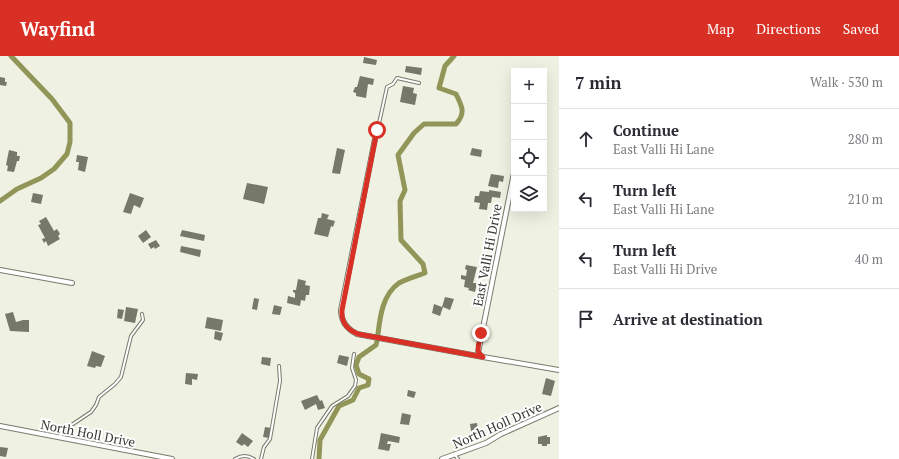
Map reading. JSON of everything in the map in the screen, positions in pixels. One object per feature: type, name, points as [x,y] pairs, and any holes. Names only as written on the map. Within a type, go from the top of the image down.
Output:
[{"type":"street","points":[[377,130],[342,310],[343,322],[349,330],[358,334],[559,370]]},
{"type":"street","name":"East Valli Hi Drive","points":[[483,357],[480,355],[478,350],[513,176]]},
{"type":"street","points":[[0,270],[72,283]]},
{"type":"street","name":"North Holl Drive","points":[[442,459],[486,443],[508,431],[559,408]]},
{"type":"street","name":"North Holl Drive","points":[[0,426],[172,459]]},
{"type":"lane","points":[[377,130],[387,87],[393,84],[397,78],[418,83]]},
{"type":"lane","points":[[59,437],[70,426],[91,412],[99,397],[121,377],[131,336],[143,320],[142,314]]},
{"type":"lane","points":[[312,459],[317,428],[332,406],[348,396],[355,386],[356,380],[352,368],[354,354]]},
{"type":"lane","points":[[261,459],[264,447],[270,439],[280,381],[279,366]]},
{"type":"lane","points":[[235,459],[243,455],[254,459]]},
{"type":"lane","points":[[455,455],[458,459]]},
{"type":"building","points":[[364,57],[377,60],[376,65],[363,63]]},
{"type":"building","points":[[406,66],[422,68],[421,75],[405,72]]},
{"type":"building","points":[[360,76],[374,79],[373,85],[368,84],[366,98],[356,96],[356,93],[353,92],[355,87],[357,87]]},
{"type":"building","points":[[0,77],[5,78],[5,82],[7,82],[6,86],[0,85]]},
{"type":"building","points":[[403,86],[414,88],[413,93],[417,94],[415,105],[400,102]]},
{"type":"building","points":[[337,148],[345,150],[340,174],[332,173]]},
{"type":"building","points":[[472,148],[482,150],[481,157],[470,155]]},
{"type":"building","points":[[9,150],[17,152],[17,156],[20,156],[14,172],[7,171],[8,166],[6,165]]},
{"type":"building","points":[[77,155],[88,157],[85,172],[78,170],[79,162],[76,162]]},
{"type":"building","points":[[491,174],[504,176],[503,182],[499,181],[498,188],[488,186]]},
{"type":"building","points":[[247,183],[268,187],[264,204],[243,199]]},
{"type":"building","points":[[489,190],[501,192],[500,198],[492,197],[491,203],[488,203],[487,210],[479,209],[480,203],[474,202],[475,196],[479,196],[480,191],[489,192]]},
{"type":"building","points":[[33,193],[43,195],[41,204],[31,202]]},
{"type":"building","points":[[130,193],[144,198],[140,208],[134,205],[131,214],[123,212]]},
{"type":"building","points":[[322,213],[329,215],[327,219],[335,221],[333,227],[331,226],[328,237],[314,234],[318,218],[321,218]]},
{"type":"building","points":[[46,217],[54,231],[57,229],[60,234],[58,236],[60,239],[48,246],[46,241],[44,243],[42,239],[45,238],[38,225],[41,224],[39,221]]},
{"type":"building","points":[[146,230],[151,237],[143,243],[138,236]]},
{"type":"building","points":[[182,230],[205,235],[204,241],[180,236]]},
{"type":"building","points":[[156,240],[160,246],[155,249],[154,247],[151,249],[148,244]]},
{"type":"building","points":[[181,246],[201,250],[200,257],[180,252]]},
{"type":"building","points":[[466,265],[477,267],[473,283],[477,283],[475,292],[464,287],[465,280],[461,279],[461,275],[466,276]]},
{"type":"building","points":[[298,279],[306,281],[305,285],[310,286],[309,295],[306,295],[305,301],[301,300],[300,306],[287,303],[288,296],[295,298],[295,293],[293,290],[296,290]]},
{"type":"building","points":[[445,297],[454,299],[450,310],[443,307],[440,316],[432,313],[434,304],[442,307]]},
{"type":"building","points":[[254,298],[259,299],[257,310],[252,309]]},
{"type":"building","points":[[274,305],[282,307],[280,315],[272,314]]},
{"type":"building","points":[[126,307],[138,309],[135,323],[124,321]]},
{"type":"building","points":[[118,309],[124,310],[122,319],[117,318]]},
{"type":"building","points":[[13,312],[16,322],[29,320],[29,332],[10,331],[5,314]]},
{"type":"building","points":[[207,317],[223,320],[221,331],[205,328]]},
{"type":"building","points":[[215,331],[223,333],[221,341],[214,339]]},
{"type":"building","points":[[92,351],[105,356],[101,367],[96,366],[95,368],[87,366]]},
{"type":"building","points":[[339,355],[349,357],[347,366],[337,363]]},
{"type":"building","points":[[262,357],[271,358],[270,366],[261,364]]},
{"type":"building","points":[[186,373],[198,374],[197,380],[192,379],[192,385],[185,384]]},
{"type":"building","points":[[546,378],[555,381],[551,396],[542,394]]},
{"type":"building","points":[[408,390],[416,392],[414,398],[407,396]]},
{"type":"building","points":[[317,395],[320,401],[322,400],[325,408],[318,410],[316,404],[305,410],[301,401]]},
{"type":"building","points":[[402,413],[411,415],[409,425],[400,424]]},
{"type":"building","points":[[477,423],[478,430],[471,431],[470,424]]},
{"type":"building","points":[[265,427],[271,428],[269,438],[263,437]]},
{"type":"building","points":[[242,433],[253,441],[248,447],[244,444],[242,446],[236,442]]},
{"type":"building","points":[[381,433],[400,437],[399,443],[388,441],[387,444],[391,444],[389,451],[378,449]]},
{"type":"building","points":[[547,435],[547,437],[550,437],[550,444],[547,444],[547,446],[542,446],[542,444],[538,444],[538,437]]},
{"type":"building","points":[[0,447],[8,448],[6,457],[0,456]]},
{"type":"waterway","points":[[0,201],[17,189],[41,178],[54,169],[67,154],[70,142],[70,123],[52,99],[11,56]]},
{"type":"waterway","points":[[378,334],[381,313],[389,293],[399,283],[425,273],[423,264],[401,240],[400,201],[405,190],[398,155],[414,133],[424,124],[456,124],[459,120],[462,109],[456,94],[439,88],[445,66],[454,56]]},
{"type":"waterway","points":[[319,459],[320,440],[339,406],[353,400],[359,388],[368,385],[369,379],[359,374],[356,365],[359,357],[376,345],[377,341]]},
{"type":"route","points":[[377,130],[342,310],[341,316],[343,322],[349,330],[358,334],[483,357],[478,353],[481,333]]}]
